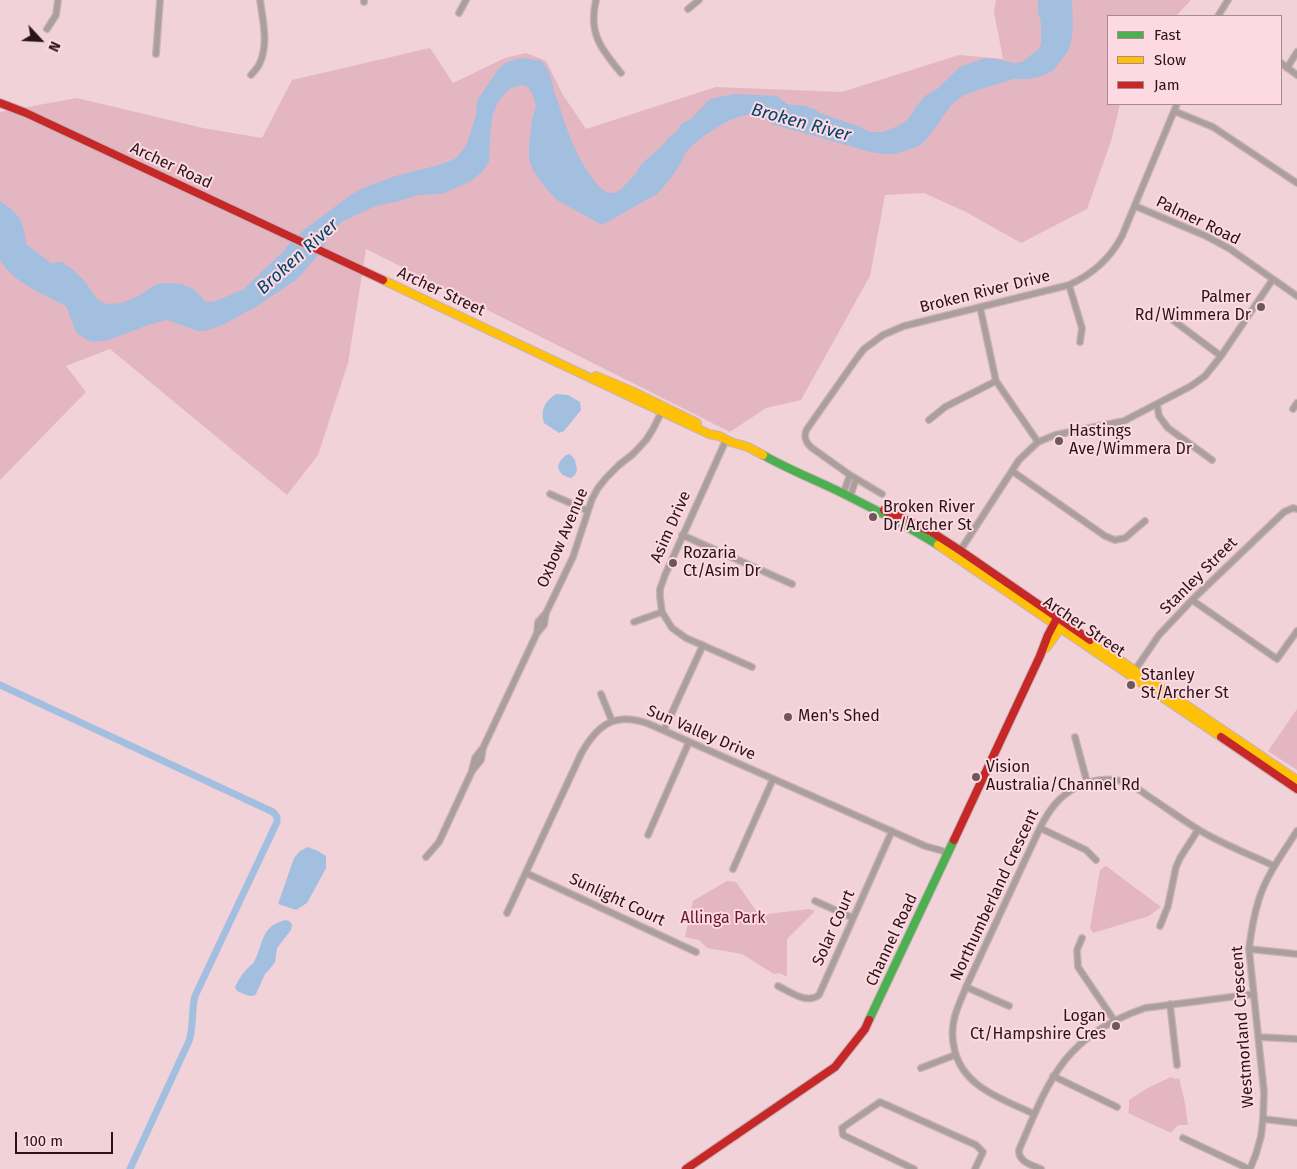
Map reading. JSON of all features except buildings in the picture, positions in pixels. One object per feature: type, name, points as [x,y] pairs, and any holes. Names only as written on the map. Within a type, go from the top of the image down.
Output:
[{"type":"main road","name":"Archer Road","points":[[0,101],[304,244]]},
{"type":"main road","name":"Archer Street","points":[[304,244],[578,373],[662,410],[709,434],[725,439],[746,452],[779,464],[919,529],[959,554],[1175,701],[1279,773],[1297,789]]},
{"type":"main road","name":"Channel Road","points":[[686,1169],[836,1067],[865,1028],[1040,656],[1055,620]]},
{"type":"main road","name":"Channel Road","points":[[1040,656],[1062,625]]},
{"type":"main road","name":"Archer Street","points":[[1279,773],[1297,780]]},
{"type":"street","points":[[47,29],[56,15],[58,0]]},
{"type":"street","points":[[156,54],[160,0]]},
{"type":"street","points":[[251,75],[259,64],[264,48],[260,0]]},
{"type":"street","points":[[459,13],[466,0]]},
{"type":"street","points":[[596,0],[594,8],[594,33],[602,49],[621,73]]},
{"type":"street","points":[[688,10],[699,0]]},
{"type":"street","points":[[1220,15],[1229,0]]},
{"type":"street","points":[[1287,68],[1297,52]]},
{"type":"street","points":[[1282,65],[1297,74]]},
{"type":"street","name":"Broken River Drive","points":[[882,494],[850,475],[806,442],[807,429],[850,367],[864,349],[894,330],[910,324],[1069,285],[1094,271],[1110,254],[1122,236],[1177,105]]},
{"type":"street","points":[[1174,111],[1213,127],[1296,183]]},
{"type":"street","name":"Palmer Road","points":[[1135,206],[1206,236],[1230,249],[1297,296]]},
{"type":"street","points":[[959,554],[1019,460],[1038,442],[1055,435],[1124,421],[1191,386],[1205,376],[1221,356],[1273,279]]},
{"type":"street","points":[[1069,285],[1082,328],[1080,342]]},
{"type":"street","points":[[980,307],[996,381],[1038,442]]},
{"type":"street","points":[[1174,321],[1221,356]]},
{"type":"street","points":[[929,420],[946,407],[996,381]]},
{"type":"street","points":[[1157,404],[1159,416],[1168,428],[1212,460]]},
{"type":"street","name":"Oxbow Avenue","points":[[426,857],[439,842],[472,771],[481,760],[483,748],[537,633],[544,625],[546,613],[573,557],[588,511],[598,488],[646,440],[662,410]]},
{"type":"street","name":"Asim Drive","points":[[662,612],[660,588],[725,439]]},
{"type":"street","points":[[1012,471],[1106,536],[1115,540],[1125,538],[1145,521]]},
{"type":"street","points":[[846,495],[850,475]]},
{"type":"street","points":[[846,495],[856,479]]},
{"type":"street","points":[[550,494],[588,511]]},
{"type":"street","name":"Stanley Street","points":[[1133,673],[1159,635],[1192,600],[1284,512],[1293,508],[1297,509]]},
{"type":"street","points":[[682,535],[792,584]]},
{"type":"street","points":[[1192,600],[1277,659],[1297,631]]},
{"type":"street","points":[[634,622],[662,612],[672,628],[686,638],[752,667]]},
{"type":"street","points":[[664,730],[703,645]]},
{"type":"street","points":[[507,913],[581,754],[590,738],[601,727],[612,721],[601,694]]},
{"type":"street","name":"Sun Valley Drive","points":[[612,721],[631,719],[642,721],[892,831],[940,855],[947,855]]},
{"type":"street","points":[[1075,737],[1087,782]]},
{"type":"street","points":[[648,835],[689,742]]},
{"type":"street","points":[[733,869],[773,779]]},
{"type":"street","name":"Northumberland Crescent","points":[[1034,1114],[977,1085],[963,1069],[955,1055],[952,1031],[953,1021],[966,988],[1040,828],[1061,797],[1070,790],[1087,782],[1121,781],[1134,787],[1198,830],[1274,866]]},
{"type":"street","points":[[1040,828],[1086,850],[1096,860]]},
{"type":"street","points":[[1160,926],[1168,906],[1176,867],[1198,830]]},
{"type":"street","name":"Solar Court","points":[[778,986],[810,999],[816,997],[821,992],[892,831]]},
{"type":"street","name":"Westmorland Crescent","points":[[1249,1169],[1261,1136],[1264,1092],[1249,949],[1259,899],[1274,866],[1297,831]]},
{"type":"street","name":"Sunlight Court","points":[[526,873],[696,952]]},
{"type":"street","points":[[815,901],[853,918]]},
{"type":"street","points":[[1082,938],[1077,950],[1078,967],[1114,1020]]},
{"type":"street","points":[[1249,949],[1297,954]]},
{"type":"street","points":[[966,988],[1009,1006]]},
{"type":"street","points":[[1041,1169],[1022,1160],[1018,1152],[1053,1076],[1076,1047],[1114,1020],[1145,1008],[1254,994]]},
{"type":"street","points":[[1170,1004],[1177,1065]]},
{"type":"street","points":[[1258,1037],[1297,1040]]},
{"type":"street","points":[[921,1068],[955,1055]]},
{"type":"street","points":[[1053,1076],[1117,1107]]},
{"type":"street","points":[[914,1169],[843,1135],[842,1128],[880,1102],[976,1145],[983,1152],[975,1169]]},
{"type":"street","points":[[1263,1119],[1297,1123]]},
{"type":"street","points":[[1183,1138],[1249,1169]]},
{"type":"green space","points":[[996,0],[1191,0],[1177,15],[1107,15],[1107,105],[1120,105],[1112,138],[1087,209],[1021,243],[966,212],[924,193],[885,195],[870,276],[801,400],[766,408],[730,432],[366,249],[348,363],[318,455],[287,495],[110,349],[66,366],[86,392],[0,480],[0,112],[77,98],[203,128],[262,138],[292,80],[430,48],[453,83],[505,58],[526,53],[546,61],[563,95],[586,129],[716,87],[842,92],[959,55],[1003,59],[994,12]]},
{"type":"green space","points":[[1297,709],[1297,770],[1268,751]]},
{"type":"green space","points":[[1106,866],[1161,907],[1149,916],[1093,933],[1090,928],[1100,870]]},
{"type":"green space","name":"Allinga Park","points":[[727,881],[736,882],[759,915],[809,909],[815,911],[787,939],[787,977],[780,973],[774,974],[742,954],[707,948],[699,940],[685,937],[693,901]]},
{"type":"green space","points":[[1171,1077],[1179,1078],[1188,1125],[1178,1125],[1171,1133],[1128,1113],[1129,1100]]},
{"type":"water","name":"Broken River","points":[[1038,0],[1072,0],[1073,26],[1071,43],[1068,51],[1053,71],[1039,77],[1014,79],[964,95],[952,104],[926,140],[917,147],[894,154],[871,152],[772,124],[764,118],[755,115],[738,117],[719,126],[694,144],[685,153],[673,175],[657,194],[602,225],[557,200],[533,170],[529,159],[529,144],[536,106],[528,87],[523,85],[511,88],[498,102],[493,114],[489,162],[482,172],[471,181],[442,194],[419,195],[376,206],[343,221],[330,232],[322,251],[297,279],[256,307],[220,326],[204,331],[198,331],[167,320],[109,340],[92,342],[76,332],[66,306],[20,281],[5,268],[0,260],[0,201],[13,210],[20,220],[26,244],[51,263],[62,262],[73,270],[84,280],[97,299],[106,304],[122,303],[157,284],[166,283],[182,284],[195,290],[205,301],[216,301],[244,289],[305,229],[361,189],[395,176],[455,159],[468,141],[476,114],[477,101],[499,68],[505,63],[525,58],[540,60],[546,66],[565,124],[581,161],[601,188],[606,192],[613,193],[626,184],[638,171],[639,167],[677,131],[681,124],[691,119],[711,99],[723,96],[736,94],[777,96],[787,104],[805,106],[870,132],[883,132],[898,126],[906,121],[925,96],[937,89],[960,67],[985,58],[1014,63],[1022,62],[1039,49],[1041,44],[1041,23],[1038,12]]},
{"type":"water","points":[[556,394],[568,395],[580,402],[581,410],[564,431],[559,433],[544,423],[543,418],[544,406]]},
{"type":"water","points":[[570,454],[575,460],[577,470],[571,478],[562,474],[558,466],[562,458]]},
{"type":"water","points":[[308,847],[326,856],[326,868],[307,903],[296,910],[278,904],[294,858],[300,851]]},
{"type":"water","points":[[285,920],[292,924],[291,930],[277,948],[275,962],[265,974],[256,994],[249,996],[237,991],[235,987],[254,962],[267,931],[277,923]]},
{"type":"waterway","points":[[0,685],[273,812],[277,817],[277,822],[195,996],[189,1041],[130,1169]]},
{"type":"traffic: fast","points":[[763,455],[872,508],[938,545]]},
{"type":"traffic: fast","points":[[869,1020],[954,840]]},
{"type":"traffic: slow","points":[[383,280],[709,434],[748,447],[763,455]]},
{"type":"traffic: slow","points":[[596,376],[632,391],[697,423]]},
{"type":"traffic: slow","points":[[938,545],[1221,737]]},
{"type":"traffic: slow","points":[[1046,648],[1063,625]]},
{"type":"traffic: slow","points":[[1090,640],[1297,780]]},
{"type":"traffic: jam","points":[[0,103],[26,113],[383,280]]},
{"type":"traffic: jam","points":[[884,510],[930,531],[1090,640]]},
{"type":"traffic: jam","points":[[954,840],[1057,618]]},
{"type":"traffic: jam","points":[[1221,737],[1297,789]]},
{"type":"traffic: jam","points":[[686,1169],[835,1067],[865,1029],[869,1020]]},
{"type":"place","name":"Palmer Rd/Wimmera Dr","points":[[1261,307]]},
{"type":"place","name":"Hastings Ave/Wimmera Dr","points":[[1059,441]]},
{"type":"place","name":"Broken River Dr/Archer St","points":[[873,517]]},
{"type":"place","name":"Rozaria Ct/Asim Dr","points":[[673,563]]},
{"type":"place","name":"Stanley St/Archer St","points":[[1131,685]]},
{"type":"place","name":"Men's Shed","points":[[788,717]]},
{"type":"place","name":"Vision Australia/Channel Rd","points":[[976,777]]},
{"type":"place","name":"Logan Ct/Hampshire Cres","points":[[1116,1026]]}]
